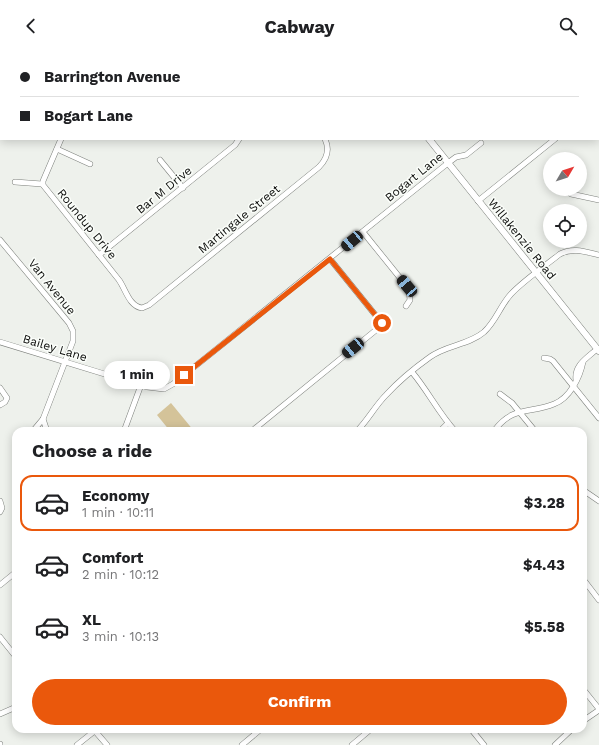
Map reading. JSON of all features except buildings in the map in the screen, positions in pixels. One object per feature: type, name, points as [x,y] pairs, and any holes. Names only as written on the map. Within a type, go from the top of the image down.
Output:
[{"type":"street","name":"Roundup Drive","points":[[62,140],[42,184],[120,282],[125,292],[136,306],[142,308],[148,306]]},
{"type":"street","name":"Bar M Drive","points":[[99,256],[236,145],[238,140]]},
{"type":"street","name":"Martingale Street","points":[[148,306],[319,167],[325,160],[328,153],[325,140]]},
{"type":"street","name":"Willakenzie Road","points":[[430,140],[598,350]]},
{"type":"street","points":[[478,201],[554,140]]},
{"type":"street","name":"Bogart Lane","points":[[173,384],[448,163],[456,157],[466,155],[481,143]]},
{"type":"street","points":[[57,149],[90,164]]},
{"type":"street","points":[[160,160],[183,188]]},
{"type":"street","points":[[15,182],[42,184]]},
{"type":"street","points":[[580,196],[599,200]]},
{"type":"street","points":[[363,232],[407,286],[411,296],[406,306]]},
{"type":"street","name":"Van Avenue","points":[[0,240],[72,328],[72,341],[43,419],[36,427]]},
{"type":"street","points":[[361,427],[386,395],[412,372],[437,353],[470,340],[483,333],[493,322],[510,295],[560,254],[574,250],[599,255]]},
{"type":"street","points":[[257,427],[376,330],[381,323],[330,259]]},
{"type":"street","name":"Bailey Lane","points":[[0,342],[141,385],[161,389],[173,384]]},
{"type":"street","points":[[498,427],[506,419],[519,411],[557,403],[566,396],[573,386],[576,380],[575,374],[578,366],[598,350]]},
{"type":"street","points":[[544,358],[549,358],[553,361],[599,418]]},
{"type":"street","points":[[412,372],[426,390],[437,409],[452,427]]},
{"type":"street","points":[[125,427],[141,385]]},
{"type":"street","points":[[0,388],[7,398],[5,402],[0,405]]},
{"type":"street","points":[[500,394],[510,400],[532,427]]},
{"type":"street","points":[[43,419],[46,427]]},
{"type":"street","points":[[444,427],[448,423]]},
{"type":"street","points":[[587,493],[599,501]]},
{"type":"street","points":[[0,502],[2,508],[0,512]]},
{"type":"street","points":[[0,586],[12,576]]},
{"type":"street","points":[[587,588],[599,600]]},
{"type":"street","points":[[0,637],[12,652]]},
{"type":"street","points":[[587,694],[599,709],[587,718]]},
{"type":"street","points":[[0,714],[12,709]]},
{"type":"street","points":[[77,745],[92,733]]},
{"type":"street","points":[[98,733],[107,745]]},
{"type":"street","points":[[242,745],[256,733]]},
{"type":"street","points":[[352,745],[366,733]]},
{"type":"street","points":[[474,733],[484,745]]},
{"type":"street","points":[[555,745],[568,733]]},
{"type":"shaded area","points":[[171,403],[191,427],[167,427],[157,415]]},
{"type":"route","points":[[184,375],[330,259],[377,317],[379,323],[382,323]]}]
